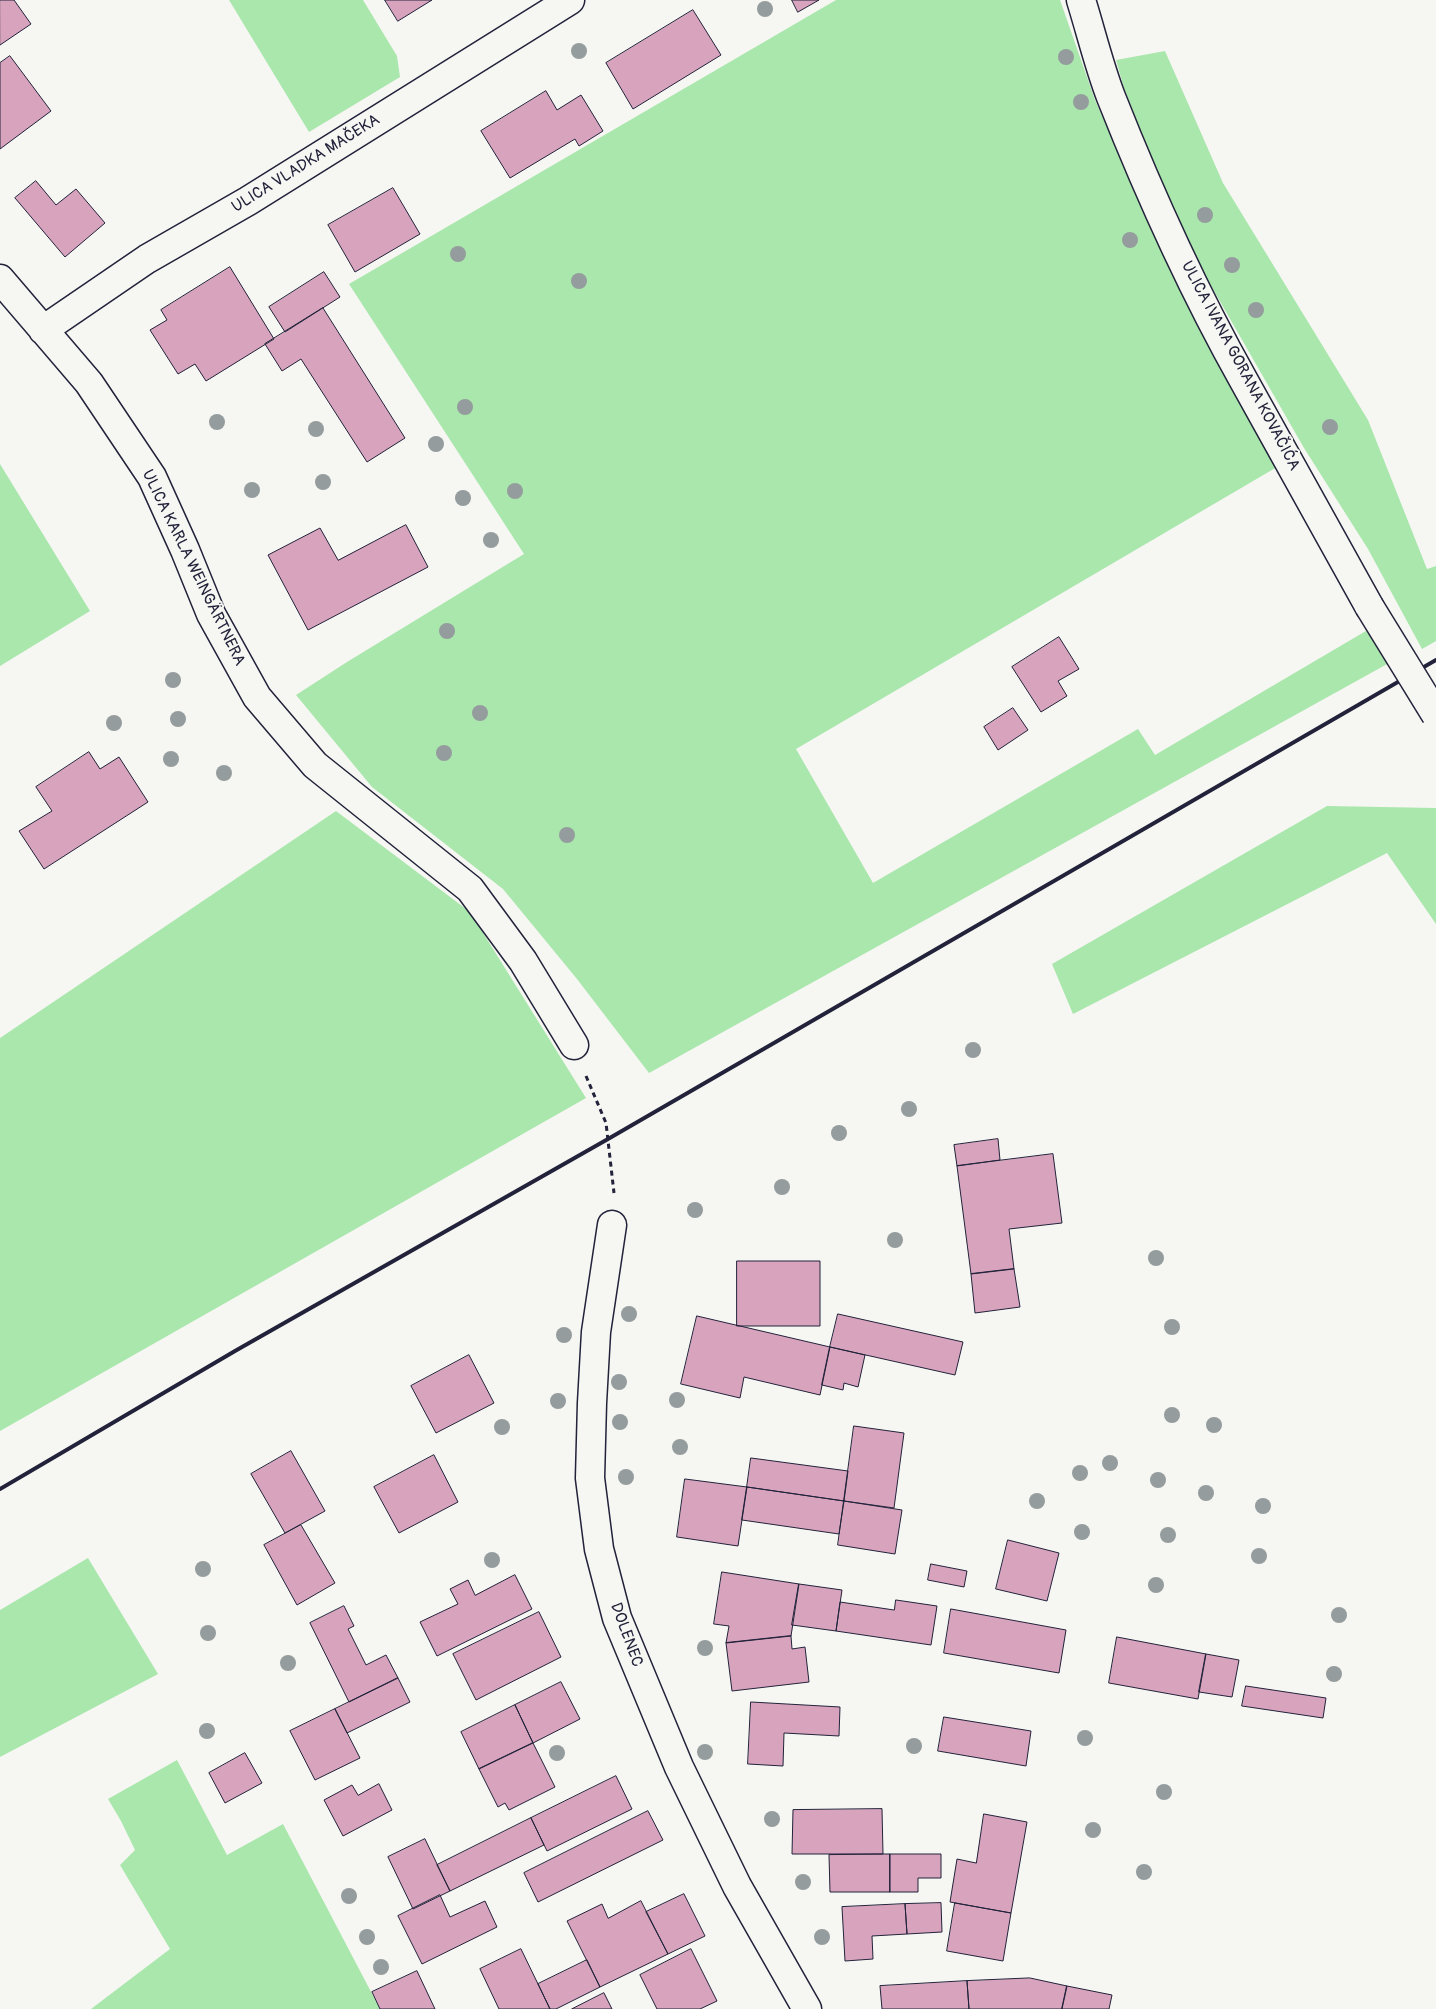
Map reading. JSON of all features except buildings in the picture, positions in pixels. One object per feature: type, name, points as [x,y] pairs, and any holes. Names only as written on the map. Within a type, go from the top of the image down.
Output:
[{"type":"street","name":"ULICA VLADKA MAČEKA","points":[[43,330],[147,259],[248,201],[570,0]]},
{"type":"street","name":"ULICA IVANA GORANA KOVAČIĆA","points":[[1081,0],[1110,95],[1144,178],[1187,269],[1243,380],[1369,606],[1436,715]]},
{"type":"street","name":"ULICA KARLA WEINGÄRTNERA","points":[[0,279],[89,383],[152,477],[211,614],[257,698],[315,765],[470,889],[523,961],[574,1045]]},
{"type":"street","name":"DOLENEC","points":[[612,1225],[596,1332],[592,1403],[590,1478],[599,1549],[617,1618],[679,1767],[737,1886],[806,2009]]},
{"type":"path","points":[[574,1045],[606,1123],[614,1189],[612,1225]]},
{"type":"green space","points":[[229,0],[363,0],[397,56],[400,77],[309,132]]},
{"type":"green space","points":[[836,0],[1060,0],[1095,100],[1173,276],[1231,388],[1277,467],[796,749],[873,883],[1138,729],[1155,755],[1371,628],[1389,663],[649,1073],[577,979],[503,889],[372,787],[296,695],[524,554],[349,284]]},
{"type":"green space","points":[[1165,51],[1223,183],[1368,420],[1427,569],[1436,566],[1436,641],[1422,649],[1368,549],[1304,448],[1198,263],[1157,172],[1124,88],[1116,60]]},
{"type":"green space","points":[[0,464],[90,611],[0,666]]},
{"type":"green space","points":[[1327,806],[1436,808],[1436,924],[1387,853],[1073,1014],[1052,964]]},
{"type":"green space","points":[[336,811],[470,912],[586,1098],[0,1431],[0,1038]]},
{"type":"green space","points":[[88,1558],[158,1674],[0,1757],[0,1610]]},
{"type":"green space","points":[[177,1760],[227,1855],[283,1824],[380,2009],[91,2009],[170,1949],[120,1865],[135,1850],[108,1799]]},
{"type":"railway","points":[[0,1489],[235,1351],[608,1139],[1436,660]]}]
